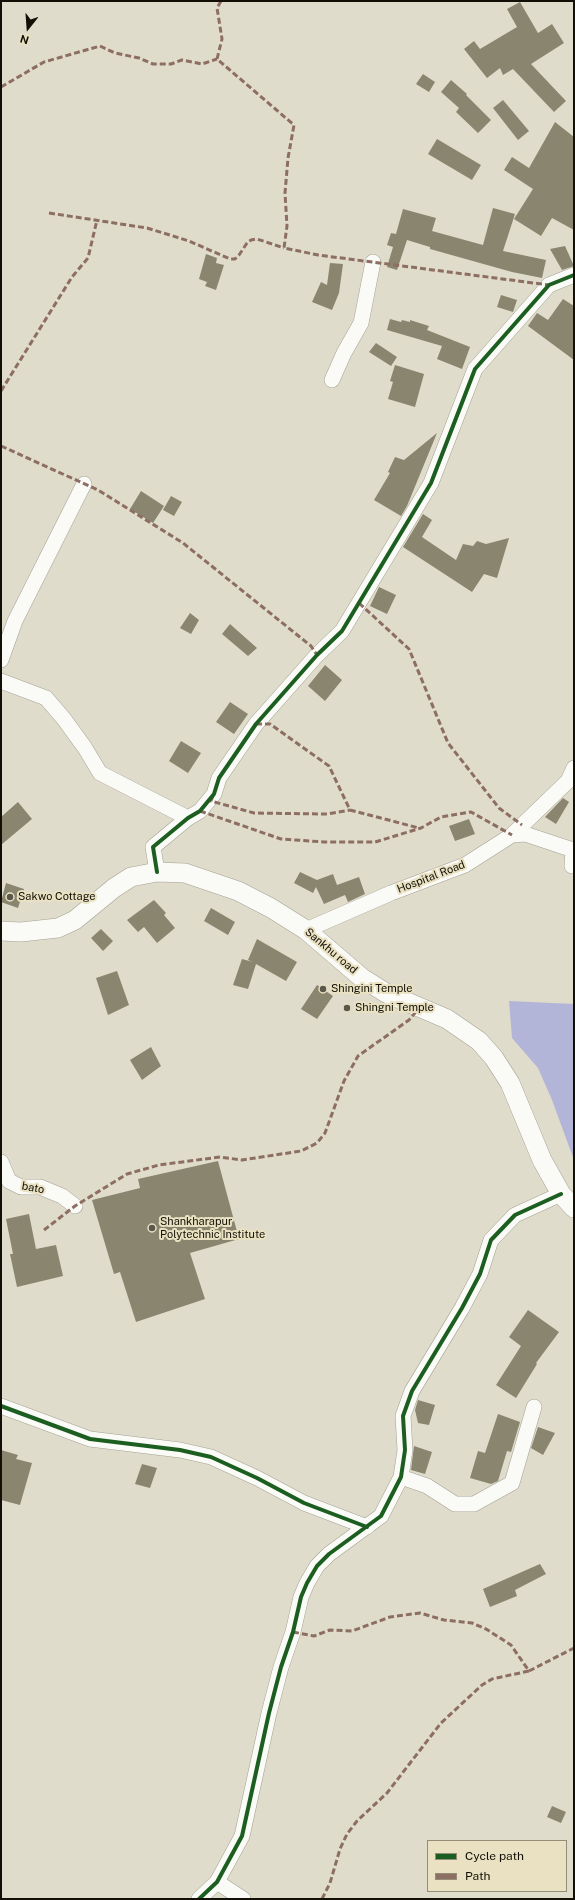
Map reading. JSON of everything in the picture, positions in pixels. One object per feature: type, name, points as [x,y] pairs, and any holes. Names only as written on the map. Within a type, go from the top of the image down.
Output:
[{"type":"main road","name":"Sankhu road","points":[[1,931],[22,932],[58,928],[75,920],[114,888],[131,878],[157,872],[185,873],[238,891],[271,908],[306,930],[362,978],[386,993],[447,1019],[479,1042],[494,1058],[510,1083],[542,1160],[568,1201]]},
{"type":"street","points":[[332,380],[344,353],[361,323],[374,262]]},
{"type":"street","points":[[157,872],[153,847],[188,818],[200,811],[214,794],[218,778],[256,724],[345,625],[431,483],[475,369],[549,285],[574,275]]},
{"type":"street","points":[[1,660],[15,621],[84,484]]},
{"type":"street","points":[[1,681],[46,698],[64,719],[85,748],[100,773],[188,818]]},
{"type":"street","name":"Hospital Road","points":[[306,930],[391,893],[465,865],[512,835],[568,781],[574,768]]},
{"type":"street","points":[[512,835],[525,834],[573,850],[572,866]]},
{"type":"street","name":"bato","points":[[1,1162],[9,1181],[21,1187],[40,1187],[62,1196],[75,1206]]},
{"type":"street","points":[[199,1899],[217,1882],[242,1836],[281,1667],[293,1632],[301,1597],[307,1583],[317,1566],[329,1554],[381,1516],[401,1477],[405,1450],[403,1416],[412,1392],[473,1288],[480,1274],[490,1240],[515,1215],[568,1201]]},
{"type":"street","points":[[1,1406],[90,1439],[180,1450],[211,1457],[257,1478],[304,1503],[367,1527]]},
{"type":"street","points":[[401,1477],[426,1486],[455,1504],[474,1504],[512,1483],[534,1407]]},
{"type":"street","points":[[217,1882],[243,1899]]},
{"type":"shaded area","points":[[509,1001],[574,1004],[574,1160],[552,1100],[538,1068],[512,1038]]},
{"type":"building","points":[[520,2],[538,33],[552,24],[564,43],[531,64],[566,101],[554,112],[513,69],[503,75],[500,68],[487,78],[464,49],[474,41],[480,49],[517,27],[507,9]]},
{"type":"building","points":[[423,74],[435,82],[429,92],[416,84]]},
{"type":"building","points":[[451,80],[467,94],[466,95],[491,120],[478,133],[456,112],[459,108],[441,92]]},
{"type":"building","points":[[503,100],[529,131],[518,140],[493,108]]},
{"type":"building","points":[[555,122],[574,137],[574,230],[552,218],[541,236],[514,219],[533,189],[504,170],[512,157],[529,168]]},
{"type":"building","points":[[437,139],[481,165],[472,180],[428,154]]},
{"type":"building","points":[[493,208],[515,214],[503,251],[546,260],[542,278],[512,272],[430,249],[430,247],[407,240],[397,270],[387,267],[393,247],[387,245],[391,233],[396,234],[403,209],[436,218],[432,231],[483,245]]},
{"type":"building","points":[[565,246],[574,266],[562,270],[550,249]]},
{"type":"building","points":[[206,254],[217,258],[216,263],[224,265],[216,290],[205,286],[207,282],[199,279]]},
{"type":"building","points":[[330,263],[343,264],[339,293],[332,310],[312,302],[321,282],[327,285]]},
{"type":"building","points":[[501,295],[517,300],[513,312],[497,307]]},
{"type":"building","points":[[563,299],[574,306],[574,360],[528,326],[537,313],[548,320]]},
{"type":"building","points":[[390,319],[401,322],[402,320],[410,322],[410,320],[429,326],[427,330],[470,347],[462,369],[437,359],[442,346],[387,330]]},
{"type":"building","points":[[376,343],[397,357],[391,366],[369,352]]},
{"type":"building","points":[[395,365],[424,374],[415,407],[388,399],[393,382],[390,381]]},
{"type":"building","points":[[437,433],[407,506],[401,516],[374,500],[390,473],[388,472],[395,457],[404,460]]},
{"type":"building","points":[[141,491],[164,506],[153,523],[130,509]]},
{"type":"building","points":[[171,496],[182,502],[174,516],[163,510]]},
{"type":"building","points":[[423,514],[432,520],[422,537],[456,560],[463,544],[473,546],[477,541],[486,544],[509,538],[497,578],[484,574],[472,592],[403,547]]},
{"type":"building","points":[[379,587],[396,595],[387,614],[370,606]]},
{"type":"building","points":[[190,613],[199,620],[191,634],[180,628]]},
{"type":"building","points":[[230,624],[257,648],[248,656],[222,634]]},
{"type":"building","points":[[325,665],[342,680],[325,701],[308,686]]},
{"type":"building","points":[[230,702],[248,714],[234,734],[216,722]]},
{"type":"building","points":[[181,741],[201,753],[188,773],[169,761]]},
{"type":"building","points":[[563,798],[569,802],[556,824],[545,817]]},
{"type":"building","points":[[18,802],[32,819],[1,845],[1,817]]},
{"type":"building","points":[[469,819],[475,834],[455,841],[449,826]]},
{"type":"building","points":[[300,872],[317,880],[333,874],[337,885],[359,877],[365,894],[348,902],[345,895],[324,904],[316,887],[313,893],[294,883]]},
{"type":"building","points":[[6,883],[24,889],[18,908],[1,902]]},
{"type":"building","points":[[154,900],[166,913],[164,915],[175,928],[157,943],[144,927],[138,932],[127,920]]},
{"type":"building","points":[[211,908],[235,922],[228,935],[204,921]]},
{"type":"building","points":[[101,929],[113,941],[103,951],[91,938]]},
{"type":"building","points":[[257,939],[297,962],[286,981],[256,964],[248,989],[233,985],[242,959],[253,962],[248,960]]},
{"type":"building","points":[[117,971],[129,1005],[108,1015],[96,978]]},
{"type":"building","points":[[317,985],[333,996],[317,1019],[301,1009]]},
{"type":"building","points":[[151,1047],[161,1066],[142,1080],[130,1060]]},
{"type":"building","points":[[218,1161],[239,1239],[190,1253],[205,1299],[136,1322],[120,1272],[114,1274],[92,1200],[140,1188],[138,1179]]},
{"type":"building","points":[[29,1214],[36,1249],[56,1245],[63,1276],[17,1287],[10,1254],[13,1254],[6,1219]]},
{"type":"building","points":[[528,1310],[559,1332],[536,1363],[537,1364],[516,1398],[496,1385],[521,1346],[509,1337]]},
{"type":"building","points":[[418,1400],[435,1405],[429,1425],[418,1423],[415,1410]]},
{"type":"building","points":[[498,1414],[520,1422],[511,1452],[507,1451],[498,1481],[491,1484],[470,1478],[478,1451],[485,1453]]},
{"type":"building","points":[[538,1427],[555,1433],[543,1455],[531,1448]]},
{"type":"building","points":[[414,1446],[432,1452],[425,1474],[411,1470]]},
{"type":"building","points":[[1,1450],[18,1455],[16,1459],[32,1463],[20,1505],[1,1500]]},
{"type":"building","points":[[142,1464],[157,1468],[150,1488],[135,1484]]},
{"type":"building","points":[[540,1564],[546,1574],[515,1590],[517,1596],[490,1607],[483,1589]]},
{"type":"building","points":[[552,1806],[566,1812],[561,1823],[547,1817]]},
{"type":"marked path","points":[[221,1],[217,8],[222,39],[217,59],[294,125],[288,158],[285,193],[287,226],[284,248],[318,255],[549,285]]},
{"type":"marked path","points":[[1,87],[44,62],[100,46],[115,53],[139,58],[153,64],[171,64],[182,60],[202,64],[217,59]]},
{"type":"marked path","points":[[49,213],[147,228],[189,241],[230,259],[235,259],[251,240],[257,239],[284,248]]},
{"type":"marked path","points":[[1,391],[72,277],[88,258],[97,220]]},
{"type":"marked path","points":[[1,446],[98,490],[183,543],[311,646],[317,655]]},
{"type":"marked path","points":[[359,603],[409,649],[448,743],[499,808],[522,825]]},
{"type":"marked path","points":[[256,724],[270,724],[329,766],[350,810],[419,828]]},
{"type":"marked path","points":[[213,796],[211,801],[254,813],[327,814],[350,810]]},
{"type":"marked path","points":[[200,811],[281,839],[324,842],[375,842],[421,828],[441,817],[471,812],[512,835]]},
{"type":"marked path","points":[[44,1230],[75,1206],[127,1174],[159,1165],[220,1157],[242,1160],[301,1151],[317,1143],[325,1133],[344,1081],[358,1056],[409,1020],[420,1007]]},
{"type":"marked path","points":[[293,1632],[314,1636],[330,1630],[352,1631],[390,1617],[420,1613],[444,1620],[472,1623],[486,1629],[511,1645],[529,1671],[574,1648]]},
{"type":"marked path","points":[[322,1899],[330,1883],[340,1849],[347,1834],[357,1821],[387,1793],[441,1723],[482,1685],[492,1679],[529,1671]]},
{"type":"cycle path","points":[[157,872],[153,847],[188,818],[200,811],[214,794],[219,778],[256,724],[317,655],[342,631],[431,483],[475,369],[549,285],[574,275]]},
{"type":"cycle path","points":[[199,1899],[217,1882],[242,1836],[269,1713],[281,1667],[293,1632],[301,1597],[307,1583],[317,1566],[329,1554],[381,1516],[401,1477],[405,1450],[403,1416],[412,1391],[462,1308],[480,1274],[491,1240],[515,1215],[561,1194]]},
{"type":"cycle path","points":[[1,1406],[90,1439],[180,1450],[211,1457],[257,1478],[304,1503],[367,1527]]},
{"type":"place","name":"Sakwo Cottage","points":[[10,897]]},
{"type":"place","name":"Shingini Temple","points":[[323,989]]},
{"type":"place","name":"Shingni Temple","points":[[347,1008]]},
{"type":"place","name":"Shankharapur Polytechnic Institute","points":[[152,1228]]}]
